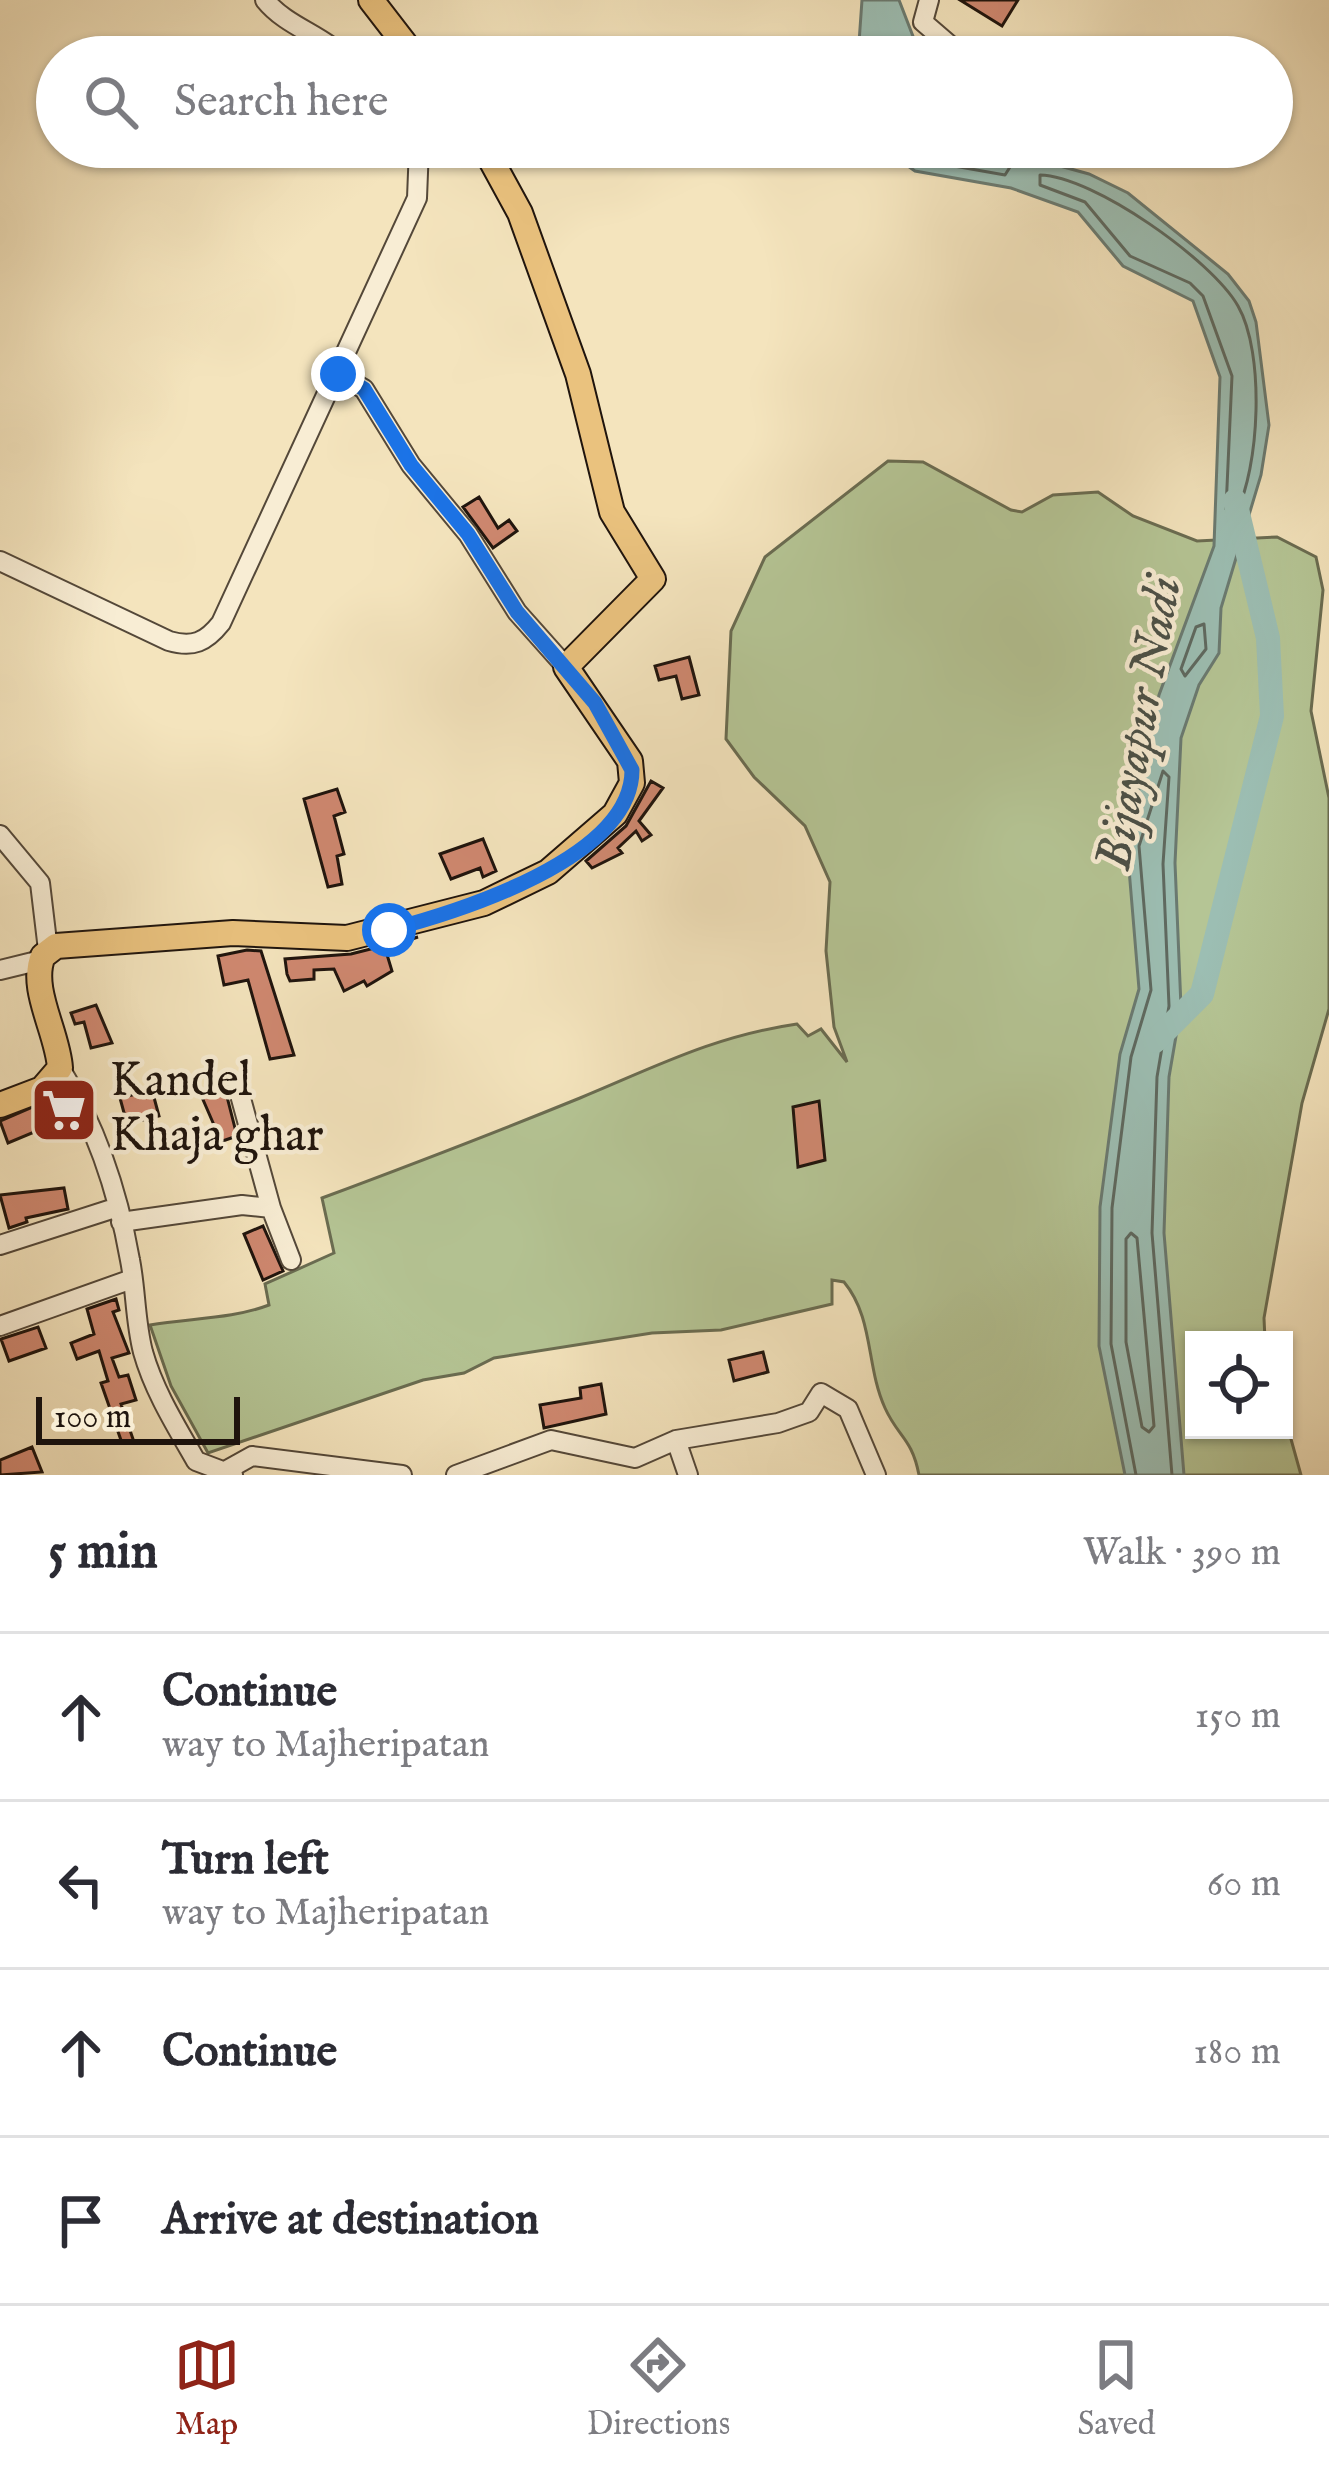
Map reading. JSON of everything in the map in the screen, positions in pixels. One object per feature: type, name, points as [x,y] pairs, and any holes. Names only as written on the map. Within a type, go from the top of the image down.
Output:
[{"type":"main road","points":[[370,0],[398,36]]},
{"type":"main road","points":[[0,1105],[42,1089],[60,1067],[57,1034],[38,979],[45,955],[175,935],[347,938],[484,903],[548,872],[615,814],[632,783],[630,761],[566,667],[652,578],[612,512],[578,374],[520,213],[495,168]]},
{"type":"street","points":[[265,0],[277,14],[318,36]]},
{"type":"street","points":[[929,0],[923,22],[939,36]]},
{"type":"street","points":[[0,560],[169,641],[196,644],[210,637],[347,379],[417,198],[418,168]]},
{"type":"street","points":[[347,379],[468,534],[517,612],[566,667]]},
{"type":"street","points":[[0,836],[40,883],[45,955],[4,963]]},
{"type":"street","points":[[60,1067],[86,1113],[119,1214],[144,1355],[196,1461],[229,1473],[252,1456],[401,1475]]},
{"type":"street","points":[[237,1084],[271,1208],[292,1260]]},
{"type":"street","points":[[0,1245],[119,1214],[242,1205],[271,1208]]},
{"type":"street","points":[[0,1326],[132,1279]]},
{"type":"street","points":[[457,1475],[551,1440],[623,1466],[676,1440],[778,1423],[809,1412],[821,1393],[848,1409],[876,1475]]},
{"type":"street","points":[[676,1440],[688,1475]]},
{"type":"green space","points":[[888,461],[923,462],[1011,510],[1022,512],[1053,495],[1098,492],[1133,516],[1197,541],[1277,537],[1316,557],[1323,590],[1311,711],[1329,798],[1329,1009],[1302,1103],[1265,1331],[1185,1331],[1185,1439],[1291,1439],[1301,1475],[919,1475],[913,1453],[879,1392],[854,1296],[844,1282],[832,1280],[832,1304],[721,1330],[652,1333],[494,1358],[464,1373],[423,1380],[208,1453],[171,1386],[150,1325],[226,1316],[269,1305],[265,1284],[334,1253],[322,1198],[739,1036],[797,1024],[808,1036],[821,1029],[847,1062],[834,1027],[826,951],[830,882],[805,826],[754,777],[726,739],[731,631],[765,557]]},
{"type":"water","points":[[862,0],[899,0],[913,36],[859,36]]},
{"type":"water","points":[[911,168],[1067,168],[1089,174],[1128,193],[1228,274],[1249,301],[1256,322],[1269,425],[1261,475],[1221,608],[1219,653],[1199,685],[1181,738],[1175,863],[1181,1007],[1169,1077],[1164,1233],[1184,1475],[1125,1475],[1099,1346],[1100,1207],[1120,1054],[1139,989],[1127,845],[1159,695],[1214,546],[1220,377],[1193,301],[1123,266],[1078,212],[1011,188]]},
{"type":"building","points":[[960,0],[1018,0],[1002,26]]},
{"type":"building","points":[[479,497],[498,528],[509,520],[517,531],[493,548],[463,507]]},
{"type":"building","points":[[689,657],[699,695],[682,699],[676,676],[659,680],[655,666]]},
{"type":"building","points":[[651,781],[663,788],[639,821],[651,835],[642,841],[636,831],[618,848],[622,853],[592,868],[586,861],[626,826]]},
{"type":"building","points":[[337,789],[345,812],[334,816],[344,854],[337,856],[342,884],[328,887],[304,799]]},
{"type":"building","points":[[483,839],[496,871],[483,877],[480,868],[451,879],[440,854]]},
{"type":"building","points":[[418,937],[385,948],[392,971],[367,986],[364,981],[344,991],[334,969],[314,970],[314,979],[290,981],[287,974],[285,959],[351,954]]},
{"type":"building","points":[[261,951],[294,1055],[270,1059],[248,980],[224,985],[218,956]]},
{"type":"building","points":[[96,1005],[112,1043],[91,1048],[84,1022],[75,1024],[71,1013]]},
{"type":"building","points":[[224,1085],[237,1136],[214,1144],[208,1127],[214,1125],[201,1095]]},
{"type":"building","points":[[152,1090],[159,1116],[127,1124],[120,1098]]},
{"type":"building","points":[[60,1095],[74,1124],[60,1129],[58,1122],[8,1143],[0,1121]]},
{"type":"building","points":[[819,1101],[825,1160],[798,1167],[793,1107]]},
{"type":"building","points":[[64,1188],[68,1209],[26,1218],[27,1222],[9,1228],[0,1195]]},
{"type":"building","points":[[263,1226],[283,1271],[263,1280],[244,1234]]},
{"type":"building","points":[[116,1299],[119,1310],[113,1312],[129,1353],[112,1358],[119,1377],[128,1375],[136,1400],[121,1404],[133,1439],[122,1443],[101,1383],[108,1381],[99,1351],[77,1359],[71,1343],[94,1334],[87,1309]]},
{"type":"building","points":[[38,1327],[46,1348],[9,1361],[1,1339]]},
{"type":"building","points":[[763,1352],[768,1372],[734,1381],[729,1360]]},
{"type":"building","points":[[601,1384],[606,1414],[544,1428],[540,1405],[581,1398],[580,1388]]},
{"type":"building","points":[[32,1447],[42,1472],[0,1475],[0,1460]]},
{"type":"waterway","points":[[1155,1041],[1202,994],[1272,716],[1268,638],[1235,501]]},
{"type":"place","name":"Kandel Khaja ghar","points":[[64,1110]]},
{"type":"route","points":[[338,374],[364,389],[411,465],[468,534],[517,612],[595,703],[632,770],[627,797],[615,814],[548,872],[484,903],[389,930]]},
{"type":"water label","name":"Bijayapur Nadi","points":[[1141,724]]}]
